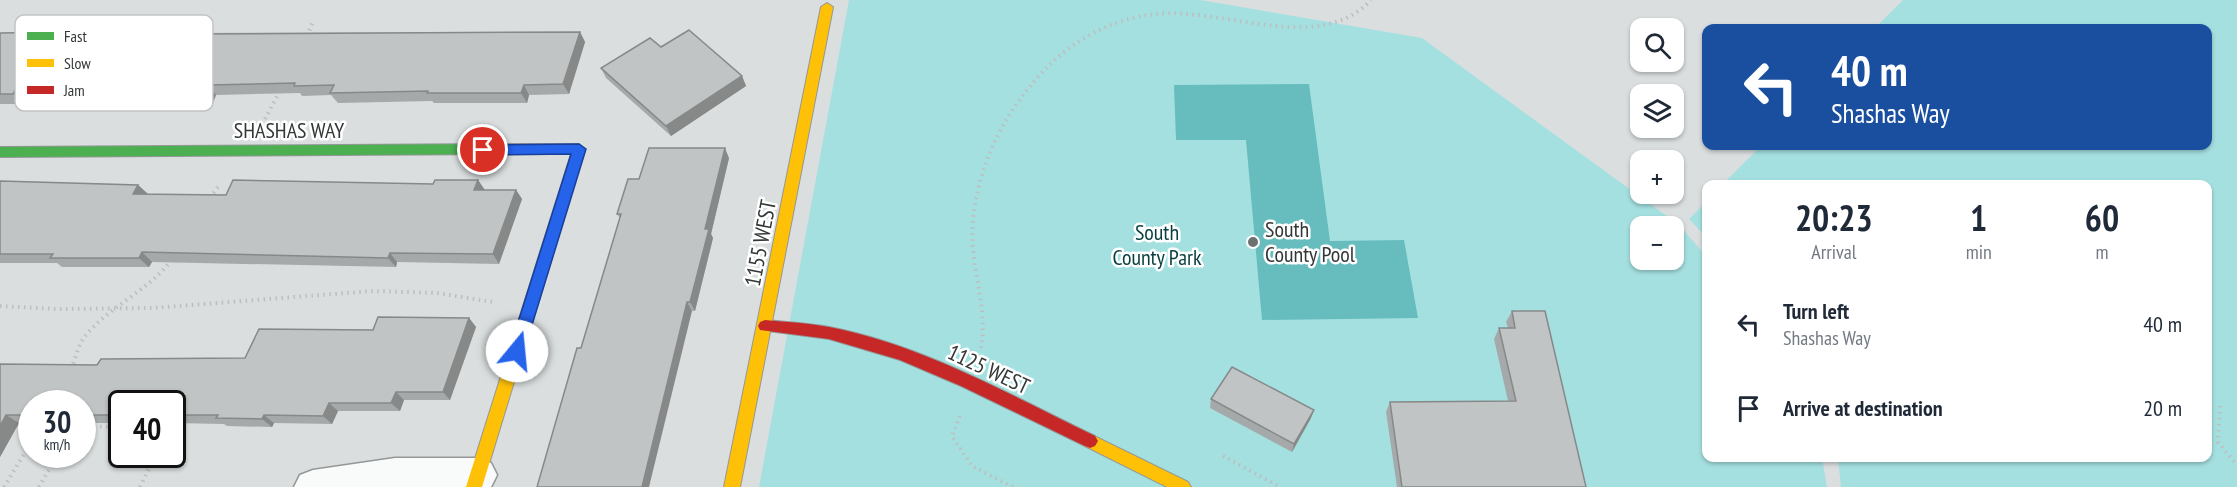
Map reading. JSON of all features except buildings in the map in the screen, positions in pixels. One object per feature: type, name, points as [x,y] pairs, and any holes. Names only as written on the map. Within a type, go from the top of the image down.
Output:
[{"type":"street","name":"1155 WEST","points":[[732,487],[827,7]]},
{"type":"street","name":"SHASHAS WAY","points":[[0,152],[579,149],[529,309]]},
{"type":"street","points":[[313,487],[395,475],[476,481],[529,309]]},
{"type":"street","name":"1125 WEST","points":[[765,326],[836,334],[905,354],[972,383],[1183,487]]},
{"type":"path","points":[[1013,487],[972,466],[952,436],[972,383],[983,340],[980,293],[973,250],[972,207],[985,162],[1002,122],[1047,65],[1083,37],[1135,17],[1177,13],[1261,23],[1335,24],[1362,11],[1371,0]]},
{"type":"path","points":[[303,44],[313,22]]},
{"type":"path","points":[[210,199],[284,85]]},
{"type":"path","points":[[69,373],[85,336],[166,270],[176,253]]},
{"type":"path","points":[[0,306],[57,309],[152,308],[373,291],[437,293],[529,309]]},
{"type":"path","points":[[2220,406],[2218,442],[2237,465]]},
{"type":"path","points":[[1223,456],[1280,487]]},
{"type":"path","points":[[4,487],[18,464]]},
{"type":"path","points":[[39,487],[50,468]]},
{"type":"path","points":[[140,487],[149,468]]},
{"type":"green space","name":"South County Park","points":[[849,0],[1200,0],[1422,38],[1630,189],[1630,204],[1650,204],[1667,216],[1630,216],[1630,270],[1684,270],[1684,231],[1702,251],[1702,462],[1823,462],[1827,487],[759,487]]},
{"type":"green space","points":[[1903,0],[2237,0],[2237,487],[1841,487],[1838,462],[2212,462],[2212,180],[1727,180],[1757,150],[2212,150],[2212,24],[1879,24]]},
{"type":"green space","points":[[1702,206],[1702,233],[1689,219]]},
{"type":"shaded area","points":[[1309,84],[1330,241],[1404,240],[1418,318],[1262,320],[1246,140],[1176,140],[1174,85]]},
{"type":"traffic: fast","points":[[0,152],[505,149]]},
{"type":"traffic: slow","points":[[732,487],[827,7]]},
{"type":"traffic: slow","points":[[474,487],[579,149],[505,149]]},
{"type":"traffic: slow","points":[[1090,441],[1183,487]]},
{"type":"traffic: jam","points":[[765,326],[829,333],[903,355],[967,381],[1090,441]]},
{"type":"place","name":"South County Pool","points":[[1253,242]]},
{"type":"route","points":[[483,150],[579,149],[517,351]]}]
